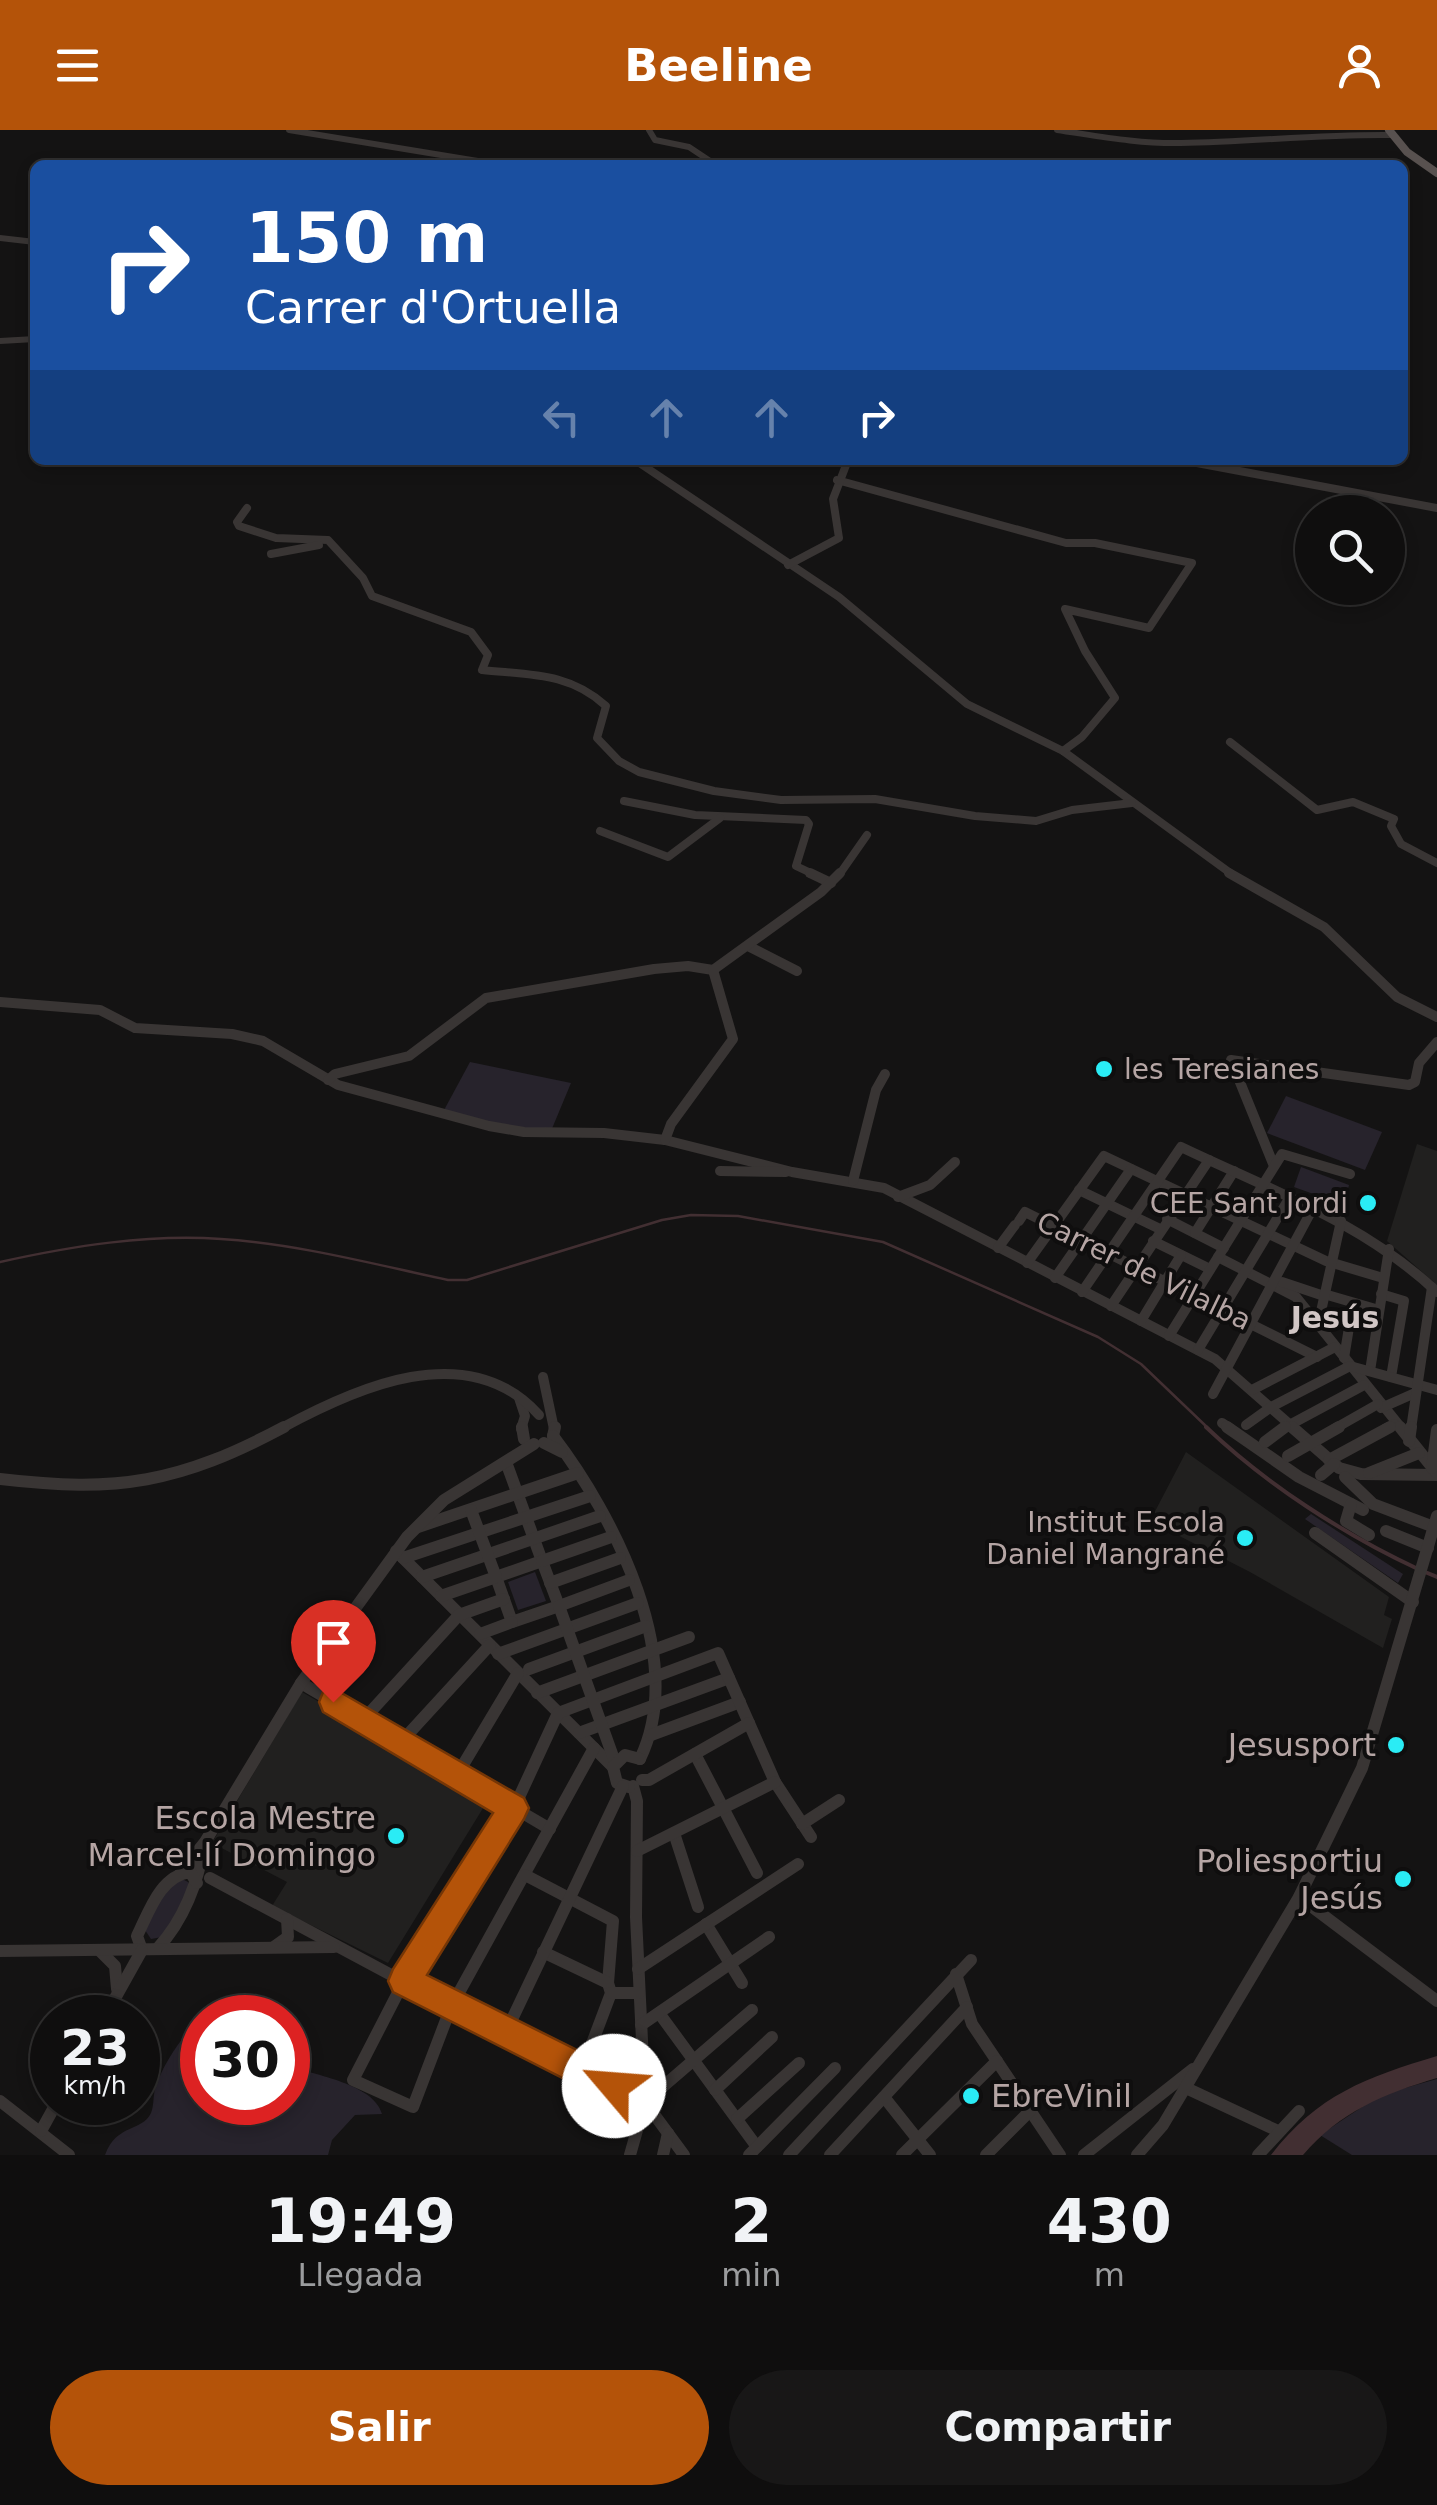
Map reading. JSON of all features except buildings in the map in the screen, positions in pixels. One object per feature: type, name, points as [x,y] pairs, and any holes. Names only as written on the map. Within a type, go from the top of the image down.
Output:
[{"type":"main road","points":[[1391,132],[1407,152],[1437,173]]},
{"type":"street","points":[[289,130],[472,160]]},
{"type":"street","points":[[649,130],[652,138],[690,147],[709,160]]},
{"type":"street","points":[[1057,130],[1180,144],[1391,132]]},
{"type":"street","points":[[0,238],[30,241]]},
{"type":"street","points":[[0,340],[30,339]]},
{"type":"street","points":[[643,465],[839,596],[967,704],[1064,751],[1219,867],[1324,927],[1376,980],[1437,1018]]},
{"type":"street","points":[[788,565],[839,538],[832,510],[836,480],[845,465]]},
{"type":"street","points":[[1208,465],[1437,508]]},
{"type":"street","points":[[836,480],[1066,543],[1095,543],[1192,563],[1148,628],[1065,609],[1085,651],[1115,698],[1082,738],[1064,751]]},
{"type":"street","points":[[247,508],[239,526],[276,538],[331,543],[363,578],[372,596],[478,636],[488,655],[482,670],[532,671],[566,678],[582,687],[606,706],[598,742],[618,761],[639,772],[709,790],[777,800],[875,800],[1036,821],[1066,812],[1132,803]]},
{"type":"street","points":[[271,554],[331,543]]},
{"type":"street","points":[[1230,742],[1316,810],[1353,802],[1394,819],[1391,826],[1401,844],[1437,863]]},
{"type":"street","points":[[624,802],[720,818],[808,821],[796,866],[831,883]]},
{"type":"street","points":[[600,831],[668,857],[720,818]]},
{"type":"street","points":[[328,1080],[335,1074],[410,1056],[444,1026],[486,998],[654,969],[688,966],[713,970],[831,883],[867,835]]},
{"type":"street","points":[[748,946],[797,970]]},
{"type":"street","points":[[665,1140],[671,1124],[732,1043],[713,970]]},
{"type":"street","points":[[0,1002],[100,1010],[135,1028],[262,1041],[328,1080],[371,1096],[512,1131],[604,1133],[665,1140],[792,1172],[884,1188],[1198,1350],[1227,1368],[1343,1470],[1367,1474],[1435,1472]]},
{"type":"street","points":[[1274,1166],[1231,1060],[1408,1085],[1415,1082],[1419,1063],[1437,1042]]},
{"type":"street","points":[[853,1181],[878,1083],[885,1074]]},
{"type":"street","points":[[1082,1292],[1181,1147],[1341,1221],[1389,1249],[1435,1290],[1409,1441]]},
{"type":"street","points":[[1169,1336],[1282,1154],[1350,1174]]},
{"type":"street","points":[[1026,1263],[1104,1156],[1331,1263],[1383,1278]]},
{"type":"street","points":[[1110,1306],[1209,1160]]},
{"type":"street","points":[[898,1197],[930,1185],[955,1162]]},
{"type":"street","points":[[1055,1278],[1131,1168]]},
{"type":"street","points":[[720,1171],[792,1172]]},
{"type":"street","points":[[1196,1234],[1234,1172]]},
{"type":"street","points":[[1079,1190],[1132,1216],[1196,1234],[1246,1271],[1276,1283],[1379,1310]]},
{"type":"street","points":[[1198,1350],[1290,1197]]},
{"type":"street","points":[[1213,1394],[1313,1208]]},
{"type":"street","name":"Carrer de Vilalba","points":[[998,1248],[1020,1220],[1054,1226],[1318,1357]]},
{"type":"street","points":[[1318,1325],[1341,1221]]},
{"type":"street","points":[[1153,1241],[1210,1269]]},
{"type":"street","points":[[1370,1372],[1389,1249]]},
{"type":"street","points":[[1140,1321],[1181,1255]]},
{"type":"street","points":[[1276,1283],[1296,1297],[1435,1472]]},
{"type":"street","points":[[1381,1294],[1404,1300],[1392,1377]]},
{"type":"street","points":[[1246,1426],[1343,1357],[1354,1302]]},
{"type":"street","points":[[1252,1390],[1318,1357],[1343,1357],[1370,1372],[1416,1388],[1437,1390]]},
{"type":"street","points":[[0,1479],[55,1486],[118,1486],[182,1474],[277,1432],[354,1390],[416,1373],[451,1372],[488,1380],[546,1413]]},
{"type":"street","points":[[117,1995],[145,1946],[170,1879],[181,1872],[205,1842],[301,1683],[414,1529],[464,1485],[555,1428],[546,1413],[543,1377]]},
{"type":"street","points":[[1265,1442],[1289,1424],[1364,1385]]},
{"type":"street","points":[[1288,1456],[1308,1441],[1416,1388]]},
{"type":"street","points":[[518,1398],[524,1422],[521,1429],[572,1458],[612,1537],[646,1626],[653,1650],[655,1706],[651,1735],[640,1759]]},
{"type":"street","points":[[524,1422],[546,1413]]},
{"type":"street","points":[[1222,1423],[1299,1477],[1357,1507],[1346,1520],[1368,1535]]},
{"type":"street","points":[[1321,1475],[1332,1462],[1395,1424]]},
{"type":"street","points":[[1435,1472],[1437,1430]]},
{"type":"street","points":[[1367,1474],[1419,1454]]},
{"type":"street","points":[[508,1460],[594,1700],[614,1764],[614,1778],[632,1784],[649,1780],[749,1723]]},
{"type":"street","points":[[414,1529],[578,1474]]},
{"type":"street","points":[[1345,1477],[1382,1521],[1426,1554]]},
{"type":"street","points":[[399,1554],[480,1533],[590,1496]]},
{"type":"street","points":[[471,1510],[512,1622]]},
{"type":"street","points":[[422,1577],[600,1516]]},
{"type":"street","points":[[1137,2155],[1163,2125],[1299,1897],[1362,1768],[1436,1521],[1382,1521]]},
{"type":"street","points":[[1315,1533],[1412,1602]]},
{"type":"street","points":[[441,1596],[612,1537]]},
{"type":"street","points":[[399,1554],[489,1644],[524,1671],[535,1691],[578,1734],[614,1764]]},
{"type":"street","points":[[550,1583],[620,1558]]},
{"type":"street","points":[[402,1742],[512,1622],[629,1580]]},
{"type":"street","points":[[363,1720],[460,1615],[504,1599]]},
{"type":"street","points":[[489,1644],[568,1629],[638,1603]]},
{"type":"street","points":[[457,1775],[524,1671],[646,1626]]},
{"type":"street","points":[[535,1691],[690,1637]]},
{"type":"street","points":[[594,1748],[451,2007],[413,2107],[353,2080],[404,1981],[514,1808],[558,1713],[718,1652],[775,1782],[807,1830],[839,1800]]},
{"type":"street","points":[[578,1734],[729,1678]]},
{"type":"street","points":[[301,1683],[550,1829]]},
{"type":"street","points":[[651,1735],[740,1702]]},
{"type":"street","points":[[695,1754],[757,1873]]},
{"type":"street","points":[[506,2032],[568,1899],[632,1784],[645,1769],[640,1759],[625,1755],[614,1764]]},
{"type":"street","points":[[637,1851],[775,1782]]},
{"type":"street","points":[[630,2155],[645,2102],[638,1969],[637,1801],[632,1784]]},
{"type":"street","points":[[674,1833],[698,1907]]},
{"type":"street","points":[[145,1946],[166,1941],[203,1881],[205,1842]]},
{"type":"street","points":[[638,1969],[798,1864]]},
{"type":"street","points":[[181,1872],[190,1872],[288,1919],[451,2007],[645,2102],[684,2155]]},
{"type":"street","points":[[524,1875],[612,1920],[610,1988],[582,2070]]},
{"type":"street","points":[[1299,1897],[1437,2001]]},
{"type":"street","points":[[273,1948],[288,1937],[288,1919]]},
{"type":"street","points":[[706,1924],[742,1983]]},
{"type":"street","points":[[641,2025],[769,1936]]},
{"type":"street","points":[[0,1951],[145,1946],[336,1947]]},
{"type":"street","points":[[98,1949],[107,1953],[116,1966],[116,1995]]},
{"type":"street","points":[[543,1952],[610,1988],[640,1993]]},
{"type":"street","points":[[788,2155],[971,1960]]},
{"type":"street","points":[[956,1974],[972,2024],[1060,2155]]},
{"type":"street","points":[[830,2155],[967,2008]]},
{"type":"street","points":[[645,2102],[752,2010]]},
{"type":"street","points":[[659,2013],[736,2119],[753,2151],[835,2068]]},
{"type":"street","points":[[714,2090],[772,2036]]},
{"type":"street","points":[[736,2119],[799,2062]]},
{"type":"street","points":[[902,2155],[997,2062]]},
{"type":"street","points":[[1084,2155],[1194,2068]]},
{"type":"street","points":[[1186,2088],[1278,2131]]},
{"type":"street","points":[[884,2097],[930,2155]]},
{"type":"street","points":[[0,2101],[69,2155]]},
{"type":"street","points":[[986,2155],[1030,2110]]},
{"type":"street","points":[[1258,2155],[1299,2111]]},
{"type":"street","points":[[42,2131],[45,2125]]},
{"type":"street","points":[[662,2155],[668,2133]]},
{"type":"shaded area","points":[[470,1062],[571,1083],[551,1131],[514,1128],[443,1112]]},
{"type":"shaded area","points":[[1286,1096],[1382,1132],[1365,1170],[1267,1133]]},
{"type":"shaded area","points":[[1417,1144],[1437,1151],[1437,1285],[1387,1241]]},
{"type":"shaded area","points":[[1301,1167],[1349,1185],[1344,1205],[1294,1187]]},
{"type":"shaded area","name":"Institut Escola Daniel Mangrané","points":[[1186,1452],[1389,1597],[1384,1615],[1392,1619],[1383,1648],[1250,1572],[1150,1521]]},
{"type":"shaded area","points":[[1311,1514],[1403,1574],[1398,1583],[1305,1519]]},
{"type":"shaded area","points":[[535,1572],[546,1601],[518,1610],[508,1582]]},
{"type":"shaded area","points":[[302,1692],[488,1800],[388,1963],[272,1906],[287,1882],[212,1843]]},
{"type":"shaded area","points":[[182,1879],[188,1882],[190,1891],[162,1937],[151,1939],[145,1930],[167,1887]]},
{"type":"shaded area","points":[[180,2042],[180,2125],[310,2125],[310,2072],[356,2088],[377,2104],[382,2114],[355,2115],[332,2140],[328,2155],[105,2155],[122,2133],[138,2125],[160,2125],[160,2076]]},
{"type":"shaded area","points":[[1437,2056],[1437,2078],[1364,2106],[1332,2127],[1303,2155],[1271,2155],[1306,2117],[1345,2091]]},
{"type":"shaded area","points":[[1437,2079],[1437,2155],[1352,2155],[1320,2135],[1380,2095]]},
{"type":"waterway","points":[[0,1262],[110,1243],[165,1238],[221,1239],[278,1245],[448,1280],[467,1280],[662,1220],[691,1215],[738,1216],[883,1242],[1098,1337],[1141,1364],[1209,1429]]},
{"type":"waterway","points":[[1206,1427],[1306,1506],[1418,1569]]},
{"type":"waterway","points":[[1425,1572],[1437,1577]]},
{"type":"place","name":"les Teresianes","points":[[1104,1069]]},
{"type":"place","name":"CEE Sant Jordi","points":[[1368,1203]]},
{"type":"place","name":"Institut Escola Daniel Mangrané","points":[[1245,1538]]},
{"type":"place","name":"Jesusport","points":[[1396,1745]]},
{"type":"place","name":"Escola Mestre Marcel·lí Domingo","points":[[396,1836]]},
{"type":"place","name":"Poliesportiu Jesús","points":[[1403,1879]]},
{"type":"place","name":"EbreVinil","points":[[971,2096]]},
{"type":"district","name":"Jesús","points":[[1335,1317]]},
{"type":"route","points":[[333,1702],[514,1808],[404,1981],[614,2086]]}]
